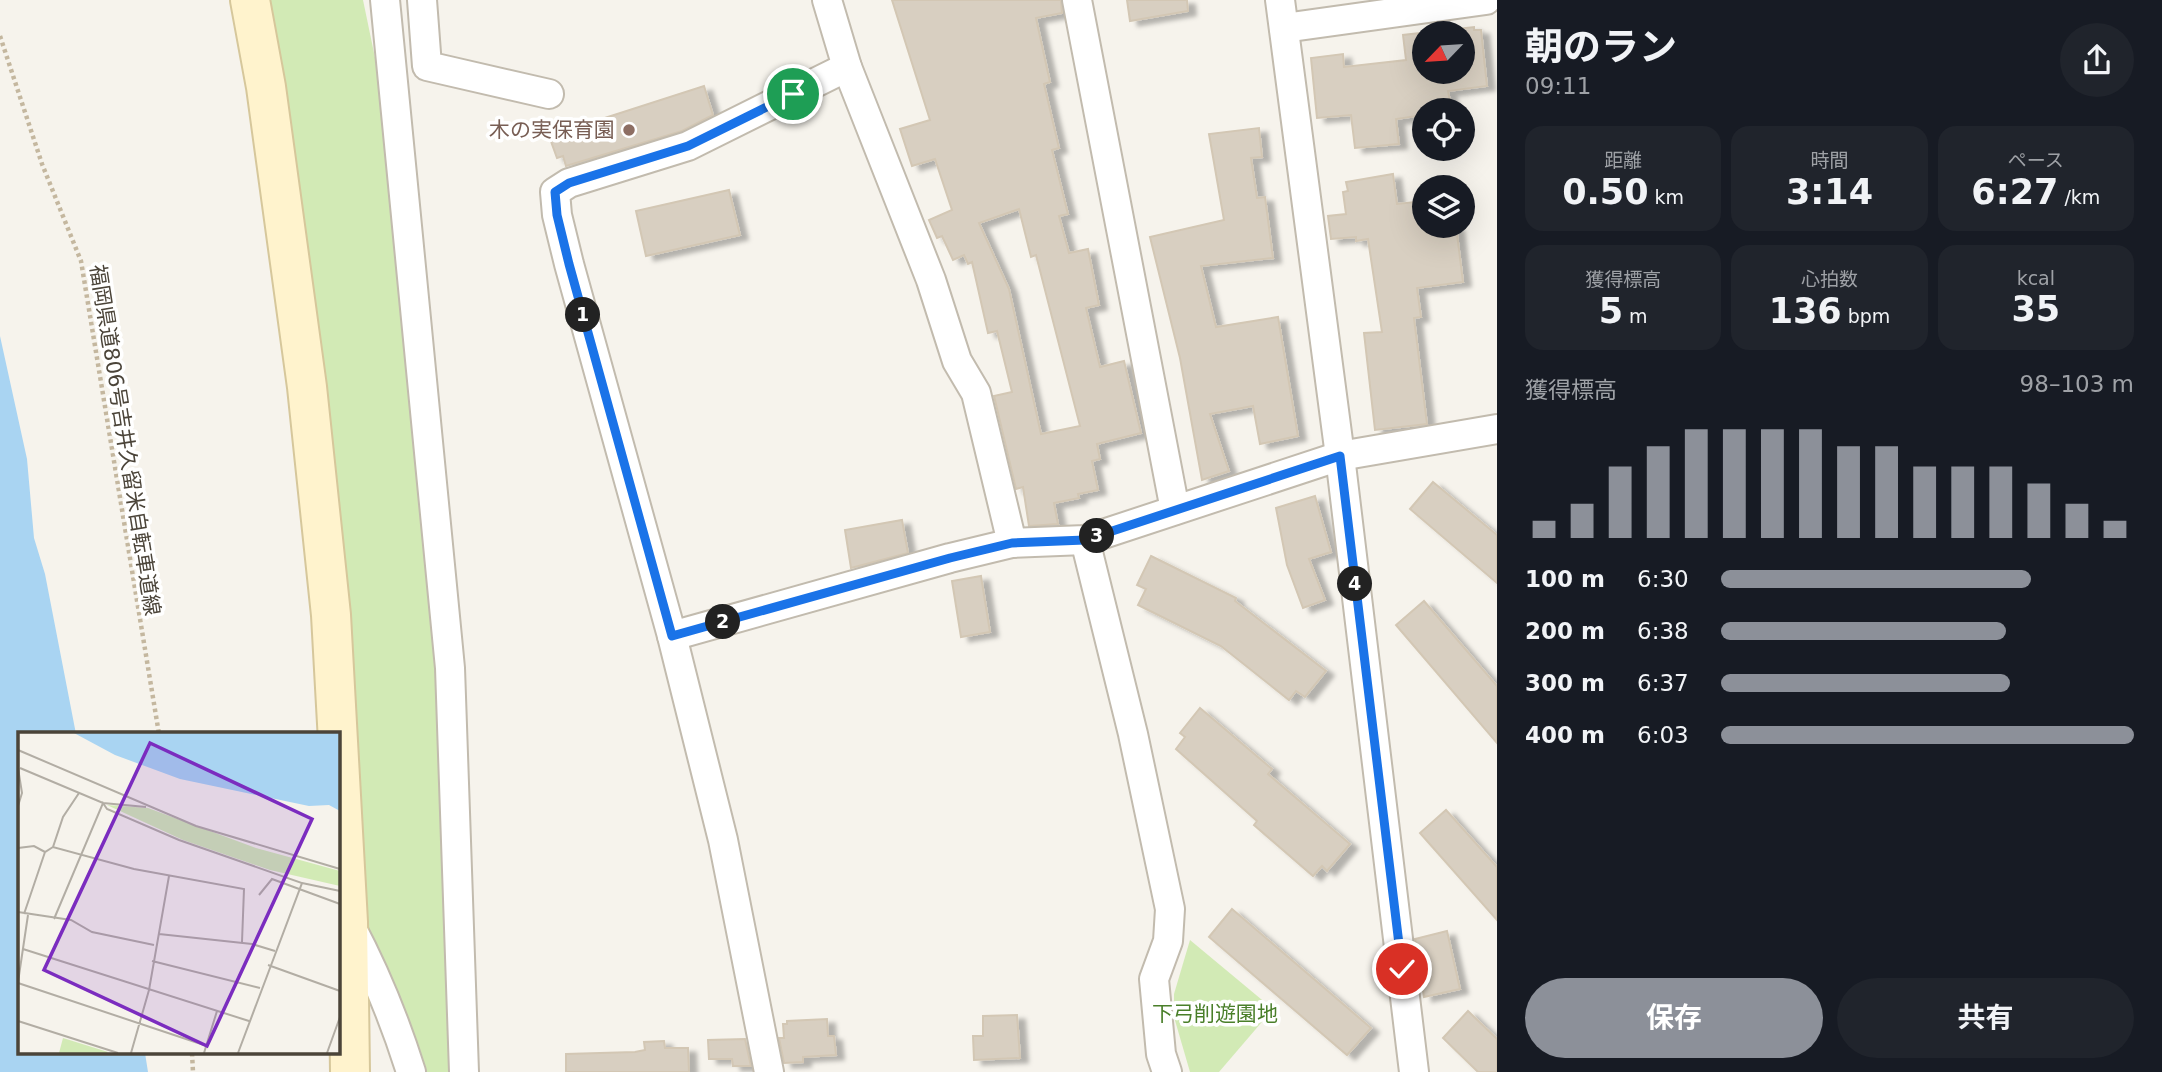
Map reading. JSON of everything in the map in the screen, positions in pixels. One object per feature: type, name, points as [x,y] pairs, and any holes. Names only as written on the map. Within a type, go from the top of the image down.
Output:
[{"type":"street","points":[[250,0],[266,88],[307,387],[330,602],[337,732]]},
{"type":"street","points":[[385,0],[450,668],[464,1072]]},
{"type":"street","points":[[422,0],[427,66],[549,94]]},
{"type":"street","points":[[827,0],[847,67],[931,280],[957,361],[976,393],[1012,543]]},
{"type":"street","points":[[1077,0],[1175,510]]},
{"type":"street","points":[[1280,0],[1340,456],[1414,1072]]},
{"type":"street","points":[[1284,28],[1486,0]]},
{"type":"street","points":[[769,1072],[723,840],[672,636],[569,264],[557,215],[555,192],[569,183],[688,146],[847,67]]},
{"type":"street","points":[[672,636],[1012,543],[1085,540],[1340,456],[1497,429]]},
{"type":"street","points":[[1085,540],[1133,734],[1170,909],[1168,941],[1154,979],[1161,1054],[1167,1072]]},
{"type":"street","points":[[340,780],[348,922],[350,1072]]},
{"type":"street","points":[[348,922],[368,959],[399,1033],[411,1072]]},
{"type":"path","name":"福岡県道806号吉井久留米自転車道線","points":[[0,36],[42,164],[81,261],[159,732]]},
{"type":"path","points":[[192,1054],[193,1072]]},
{"type":"green space","points":[[264,0],[363,0],[384,101],[440,649],[453,1072],[419,1072],[355,919],[340,768],[340,732],[336,732]]},
{"type":"green space","name":"下弓削遊園地","points":[[1190,940],[1273,1009],[1219,1072],[1190,1072],[1174,1017],[1174,994]]},
{"type":"water","points":[[0,336],[27,459],[34,538],[45,574],[76,732],[18,732],[18,1054],[145,1054],[148,1072],[0,1072]]},
{"type":"building","points":[[892,0],[1061,0],[1062,13],[1036,18],[1050,82],[1044,84],[1059,148],[1052,150],[1068,214],[1059,216],[1069,253],[1088,249],[1099,305],[1086,308],[1100,367],[1124,361],[1141,433],[1097,444],[1100,459],[1092,461],[1098,490],[1078,494],[1079,498],[1054,503],[1058,524],[1029,526],[1023,487],[1016,489],[994,396],[1012,392],[997,331],[988,333],[972,262],[968,264],[964,255],[953,260],[942,236],[937,238],[929,220],[952,210],[935,159],[912,166],[900,129],[930,120]],"holes":[[[1019,209],[1031,257],[1036,255],[1080,426],[1041,434],[1009,289],[979,223]]]},
{"type":"building","points":[[1127,0],[1187,0],[1188,11],[1130,21]]},
{"type":"building","points":[[1475,30],[1481,30],[1487,86],[1448,91],[1449,98],[1412,98],[1412,117],[1396,119],[1399,144],[1355,148],[1351,115],[1317,118],[1311,58],[1343,54],[1344,67],[1406,60],[1403,35],[1412,34],[1412,84],[1475,84]]},
{"type":"building","points":[[704,86],[713,115],[682,131],[566,166],[563,156],[557,158],[549,136]]},
{"type":"building","points":[[1259,128],[1262,157],[1251,158],[1257,198],[1265,197],[1273,258],[1201,266],[1216,327],[1278,317],[1298,436],[1260,444],[1253,406],[1210,414],[1229,471],[1202,480],[1180,358],[1150,237],[1224,220],[1209,134]]},
{"type":"building","points":[[1393,174],[1397,204],[1412,202],[1412,238],[1458,238],[1463,282],[1417,288],[1421,317],[1414,318],[1427,424],[1375,430],[1364,333],[1382,332],[1368,239],[1331,239],[1328,216],[1346,214],[1343,192],[1348,191],[1346,182]]},
{"type":"building","points":[[729,190],[740,235],[646,256],[636,211]]},
{"type":"building","points":[[1433,482],[1497,535],[1497,583],[1410,509]]},
{"type":"building","points":[[1315,496],[1331,552],[1309,559],[1325,600],[1303,608],[1287,565],[1276,508]]},
{"type":"building","points":[[902,520],[908,553],[851,568],[845,530]]},
{"type":"building","points":[[1151,556],[1236,598],[1235,601],[1326,671],[1305,697],[1296,691],[1289,700],[1221,646],[1138,605],[1146,589],[1137,585]]},
{"type":"building","points":[[981,576],[990,632],[961,637],[952,581]]},
{"type":"building","points":[[1424,601],[1497,686],[1497,743],[1396,625]]},
{"type":"building","points":[[1200,708],[1272,769],[1268,774],[1350,844],[1327,871],[1322,866],[1313,876],[1254,825],[1257,821],[1176,749],[1185,737],[1180,733]]},
{"type":"building","points":[[1446,810],[1497,867],[1497,920],[1420,833]]},
{"type":"building","points":[[1232,909],[1371,1028],[1347,1055],[1209,937]]},
{"type":"building","points":[[1447,931],[1460,989],[1424,997],[1415,939]]},
{"type":"building","points":[[1468,1011],[1497,1039],[1497,1072],[1478,1072],[1443,1038]]},
{"type":"building","points":[[1017,1015],[1020,1058],[974,1060],[973,1036],[983,1036],[983,1016]]},
{"type":"building","points":[[827,1019],[828,1036],[834,1036],[836,1055],[803,1057],[803,1062],[784,1063],[779,1038],[784,1038],[783,1024],[787,1024],[787,1021]]},
{"type":"building","points":[[745,1039],[751,1066],[733,1066],[732,1059],[709,1059],[708,1040]]},
{"type":"building","points":[[664,1041],[665,1048],[688,1048],[689,1072],[566,1072],[566,1054],[635,1052],[645,1050],[644,1042]]},
{"type":"place","name":"木の実保育園","points":[[629,130]]},
{"type":"route","points":[[793,94],[688,146],[569,183],[555,192],[557,215],[569,264],[672,636],[1012,543],[1085,540],[1340,456],[1402,969]]}]
